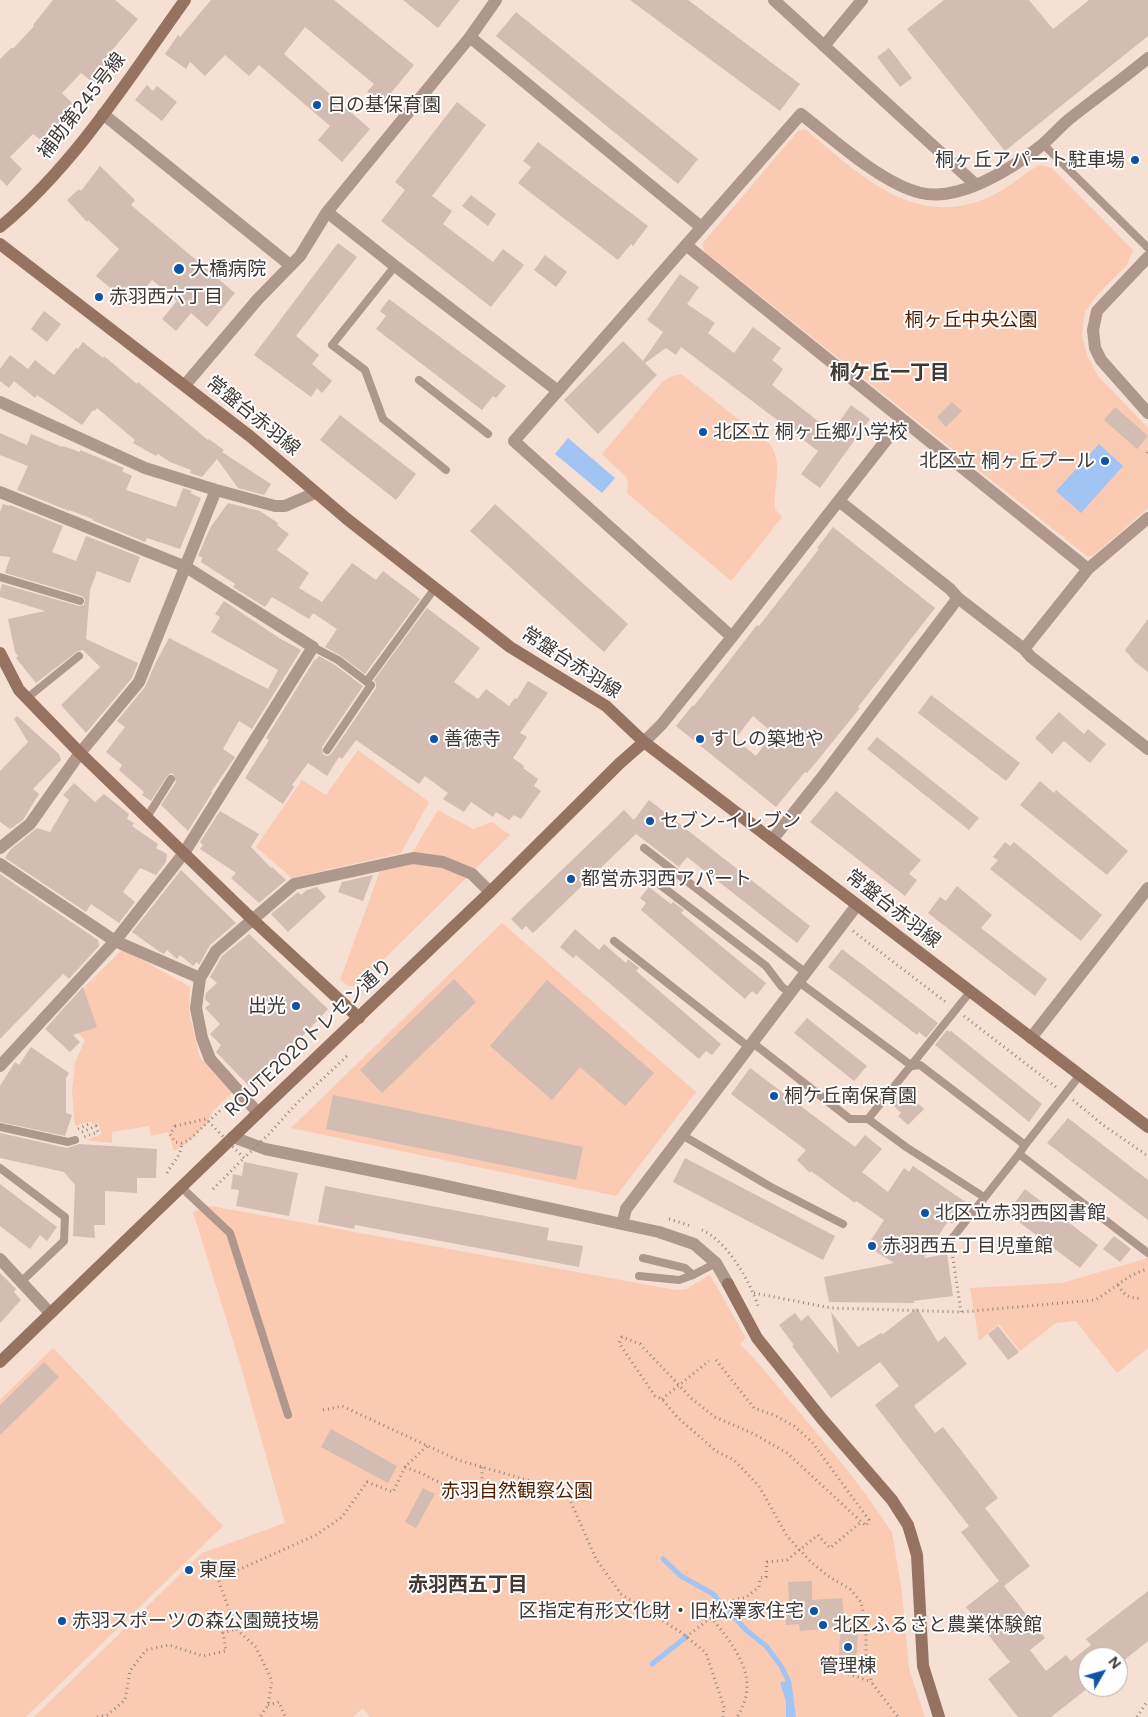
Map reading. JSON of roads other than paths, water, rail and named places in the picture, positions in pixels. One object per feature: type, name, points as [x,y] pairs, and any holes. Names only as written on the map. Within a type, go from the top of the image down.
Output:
[{"type":"main road","name":"補助第245号線","points":[[0,227],[65,162],[103,114],[185,0]]},
{"type":"main road","name":"常盤台赤羽線","points":[[0,244],[252,437],[316,493],[519,654],[606,706],[644,742],[1148,1127]]},
{"type":"main road","points":[[0,653],[19,690],[80,753],[252,919],[359,1018]]},
{"type":"main road","name":"ROUTE2020トレセン通り","points":[[0,1362],[258,1112],[490,892],[620,763],[644,742]]},
{"type":"main road","points":[[728,1284],[757,1338],[822,1419],[892,1500],[908,1525],[917,1555],[923,1666],[939,1717]]},
{"type":"street","points":[[185,385],[258,299],[300,256],[327,212],[470,37],[496,0]]},
{"type":"street","points":[[774,0],[976,184]]},
{"type":"street","points":[[824,46],[862,0]]},
{"type":"street","points":[[470,37],[701,227]]},
{"type":"street","points":[[732,638],[514,441],[801,114],[850,153],[892,182],[922,194],[953,192],[976,184],[1010,166],[1042,144],[1148,58]]},
{"type":"street","points":[[103,114],[290,265]]},
{"type":"street","points":[[327,212],[558,390]]},
{"type":"street","points":[[686,245],[1088,569]]},
{"type":"street","points":[[1148,256],[1097,311],[1094,320],[1093,338],[1095,348],[1101,360],[1148,413]]},
{"type":"street","points":[[0,402],[145,468],[216,490],[275,506],[285,506],[316,493]]},
{"type":"street","points":[[644,742],[662,724],[732,638],[902,420]]},
{"type":"street","points":[[0,848],[30,824],[80,753],[139,682],[216,490]]},
{"type":"street","points":[[0,492],[186,568],[314,647],[184,853],[115,941],[0,1066]]},
{"type":"street","points":[[839,501],[1148,749]]},
{"type":"street","points":[[1024,649],[1088,569],[1148,518]]},
{"type":"street","points":[[772,840],[958,598]]},
{"type":"street","points":[[258,1112],[210,1060],[202,1038],[196,1008],[200,978],[216,951],[294,884],[413,858],[443,862],[472,874],[490,892]]},
{"type":"street","points":[[0,864],[115,941],[200,978]]},
{"type":"street","points":[[1031,1038],[1148,888]]},
{"type":"street","points":[[622,1224],[626,1209],[858,905]]},
{"type":"street","points":[[233,1136],[265,1149],[659,1232],[694,1244],[716,1264],[728,1284]]},
{"type":"street","points":[[0,1259],[50,1313]]},
{"type":"lane","points":[[1042,144],[1148,248]]},
{"type":"lane","points":[[395,266],[332,345],[365,370],[383,419],[446,470]]},
{"type":"lane","points":[[419,380],[488,434]]},
{"type":"lane","points":[[0,577],[80,601]]},
{"type":"lane","points":[[367,682],[435,588]]},
{"type":"lane","points":[[314,647],[338,660],[371,685],[327,750]]},
{"type":"lane","points":[[27,698],[79,656]]},
{"type":"lane","points":[[147,818],[171,779]]},
{"type":"lane","points":[[644,848],[912,1066],[920,1065],[1025,1145]]},
{"type":"lane","points":[[671,869],[659,884],[766,966],[782,987],[790,993]]},
{"type":"lane","points":[[614,941],[850,1119],[868,1119],[906,1147],[984,1197]]},
{"type":"lane","points":[[868,1119],[970,992]]},
{"type":"lane","points":[[950,1242],[1080,1075]]},
{"type":"lane","points":[[0,1128],[68,1142],[76,1140]]},
{"type":"lane","points":[[682,1135],[771,1187],[843,1224]]},
{"type":"lane","points":[[1019,1154],[1148,1253]]},
{"type":"lane","points":[[0,1168],[65,1217],[64,1241],[21,1282]]},
{"type":"lane","points":[[181,1187],[230,1233],[288,1415]]},
{"type":"lane","points":[[643,1258],[685,1268],[693,1275]]},
{"type":"lane","points":[[639,1276],[679,1280],[716,1264]]},
{"type":"water","points":[[568,438],[615,478],[602,493],[555,454]]},
{"type":"water","points":[[1099,444],[1123,466],[1081,513],[1056,491]]},
{"type":"water","points":[[791,1680],[796,1717],[786,1717],[786,1701],[780,1683]]},
{"type":"waterway","points":[[663,1559],[681,1576],[713,1594],[746,1630],[766,1646],[781,1666],[788,1680]]},
{"type":"waterway","points":[[652,1664],[686,1637]]},
{"type":"place","name":"日の基保育園","points":[[317,105]]},
{"type":"place","name":"桐ヶ丘アパート駐車場","points":[[1135,160]]},
{"type":"place","name":"大橋病院","points":[[179,269]]},
{"type":"place","name":"赤羽西六丁目","points":[[99,297]]},
{"type":"place","name":"北区立 桐ヶ丘郷小学校","points":[[703,432]]},
{"type":"place","name":"北区立 桐ヶ丘プール","points":[[1105,461]]},
{"type":"place","name":"善徳寺","points":[[434,739]]},
{"type":"place","name":"すしの築地や","points":[[700,739]]},
{"type":"place","name":"セブン-イレブン","points":[[650,821]]},
{"type":"place","name":"都営赤羽西アパート","points":[[571,879]]},
{"type":"place","name":"出光","points":[[296,1006]]},
{"type":"place","name":"桐ケ丘南保育園","points":[[774,1096]]},
{"type":"place","name":"北区立赤羽西図書館","points":[[925,1213]]},
{"type":"place","name":"赤羽西五丁目児童館","points":[[872,1246]]},
{"type":"place","name":"東屋","points":[[189,1570]]},
{"type":"place","name":"区指定有形文化財・旧松澤家住宅","points":[[814,1611]]},
{"type":"place","name":"赤羽スポーツの森公園競技場","points":[[62,1621]]},
{"type":"place","name":"北区ふるさと農業体験館","points":[[823,1625]]},
{"type":"place","name":"管理棟","points":[[848,1647]]},
{"type":"district","name":"桐ケ丘一丁目","points":[[890,373]]},
{"type":"district","name":"赤羽西五丁目","points":[[468,1585]]},
{"type":"park label","name":"桐ヶ丘中央公園","points":[[971,320]]},
{"type":"park label","name":"赤羽自然観察公園","points":[[517,1491]]}]
